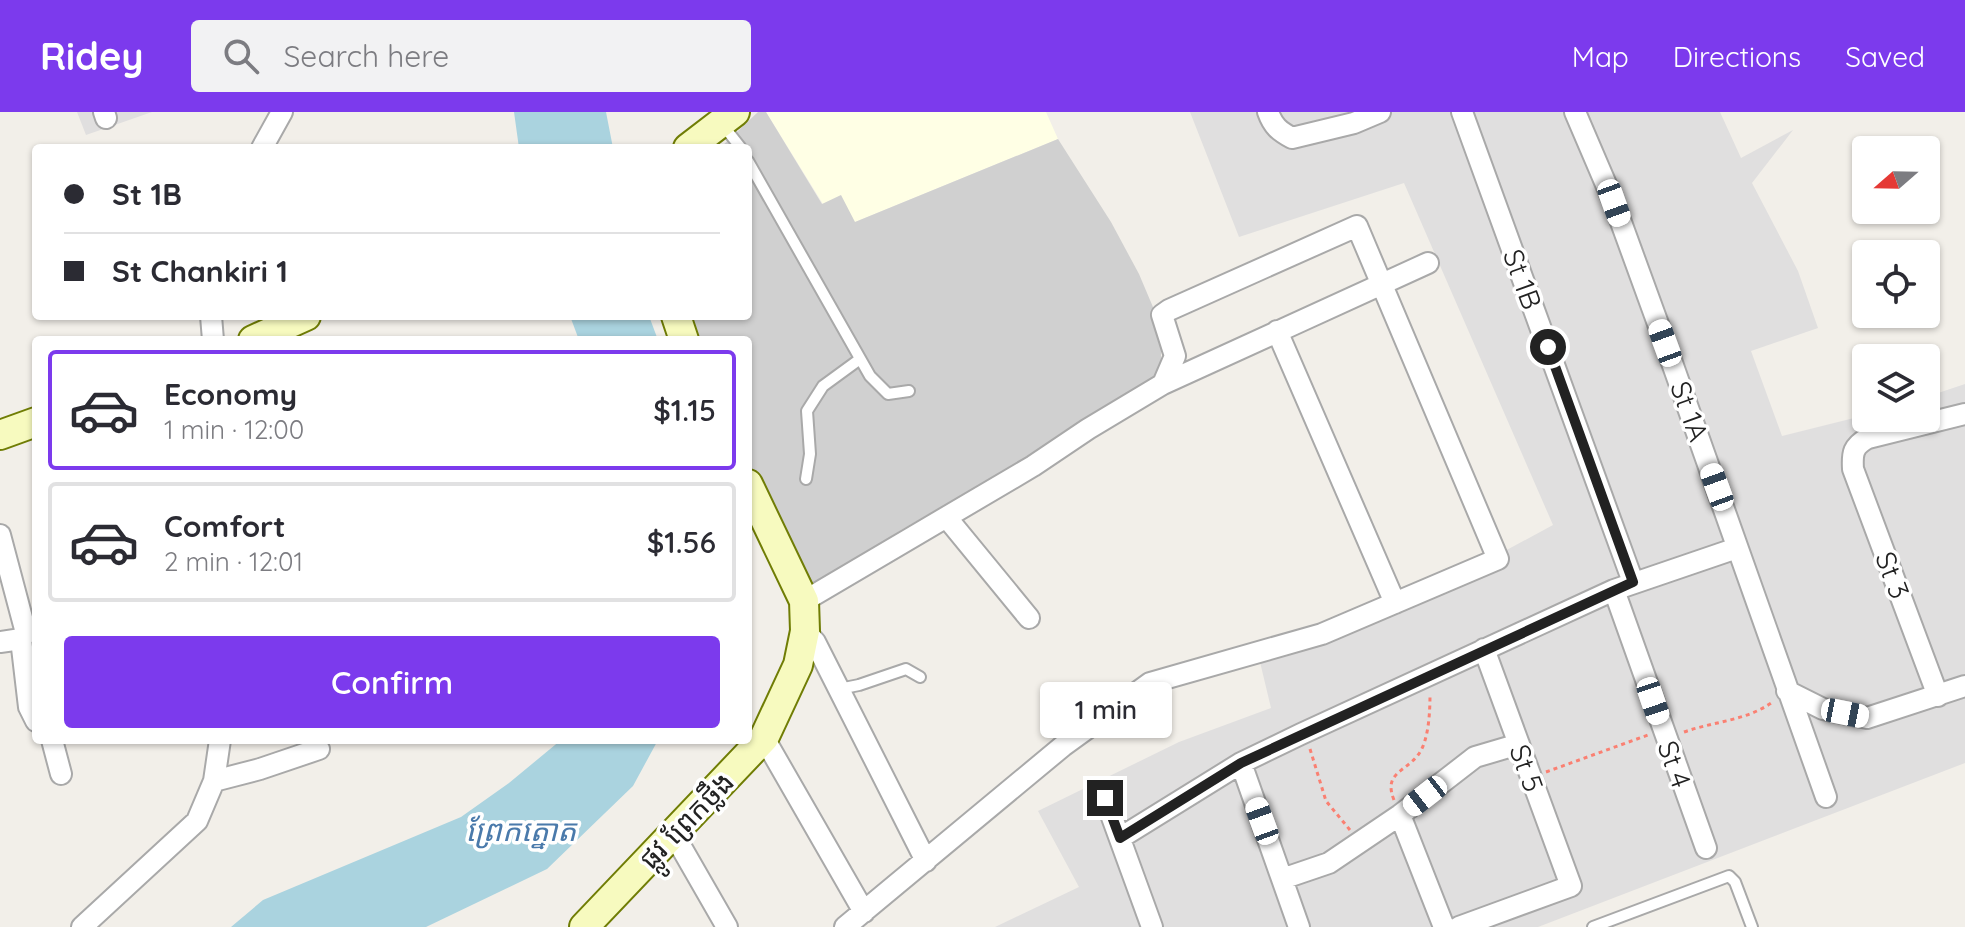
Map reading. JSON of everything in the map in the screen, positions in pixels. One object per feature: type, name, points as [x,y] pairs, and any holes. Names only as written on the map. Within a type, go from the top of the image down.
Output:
[{"type":"street","points":[[264,144],[282,112]]},
{"type":"street","points":[[1268,112],[1272,123],[1292,138],[1354,123],[1380,112]]},
{"type":"street","name":"St 1B","points":[[1462,112],[1623,586]]},
{"type":"street","name":"St 1A","points":[[1575,112],[1614,203],[1826,797]]},
{"type":"street","points":[[693,144],[728,118]]},
{"type":"street","points":[[845,927],[1063,746],[1150,683],[1322,634],[1498,559],[1357,226],[1162,315],[1175,356],[1163,384]]},
{"type":"street","points":[[804,601],[947,518],[1163,384],[1428,263]]},
{"type":"street","points":[[262,336],[297,320]]},
{"type":"street","points":[[1277,331],[1395,603]]},
{"type":"street","name":"St 3","points":[[1938,696],[1853,469],[1852,453],[1857,444],[1868,438],[1965,414]]},
{"type":"street","points":[[0,435],[32,423]]},
{"type":"street","name":"ផ្លូវ ព្រែកថ្លឹង","points":[[584,927],[764,738],[798,665],[805,631],[804,601],[752,492]]},
{"type":"street","points":[[947,518],[1029,618]]},
{"type":"street","points":[[0,535],[28,636],[29,707],[32,713]]},
{"type":"street","points":[[1120,838],[1241,763],[1301,734],[1623,586],[1737,548]]},
{"type":"street","name":"St 4","points":[[1623,586],[1664,734],[1706,848]]},
{"type":"street","points":[[805,631],[815,642],[926,861]]},
{"type":"street","points":[[0,642],[28,636]]},
{"type":"street","name":"St 5","points":[[1459,927],[1571,886],[1484,649]]},
{"type":"street","points":[[1787,691],[1823,709],[1867,718],[1965,686]]},
{"type":"street","points":[[764,738],[864,912]]},
{"type":"street","points":[[53,744],[61,774]]},
{"type":"street","points":[[82,927],[197,821],[214,781],[219,744]]},
{"type":"street","points":[[1282,879],[1329,863],[1400,815],[1475,757],[1519,744]]},
{"type":"street","points":[[214,781],[319,749]]},
{"type":"street","points":[[1241,763],[1299,927]]},
{"type":"street","points":[[1105,798],[1152,927]]},
{"type":"street","points":[[1400,815],[1444,927]]},
{"type":"street","points":[[673,833],[727,927]]},
{"type":"lane","points":[[728,118],[739,144]]},
{"type":"lane","points":[[752,168],[870,376],[888,394],[909,391]]},
{"type":"lane","points":[[806,479],[810,454],[807,411],[823,386],[860,359]]},
{"type":"lane","points":[[839,689],[906,669],[920,677]]},
{"type":"lane","points":[[1593,927],[1729,876],[1735,882],[1752,927]]},
{"type":"path","points":[[1400,815],[1390,790],[1394,775],[1419,754],[1430,710],[1431,674]]},
{"type":"path","points":[[1531,777],[1664,734],[1739,719],[1763,709],[1787,691]]},
{"type":"path","points":[[1301,734],[1314,753],[1326,801],[1360,842]]},
{"type":"shaded area","points":[[77,112],[152,112],[86,135]]},
{"type":"shaded area","points":[[758,112],[766,112],[822,204],[841,195],[855,222],[1058,139],[1111,222],[1139,274],[1161,326],[1161,378],[901,530],[804,593],[752,489],[752,336],[686,336],[680,320],[752,320],[752,144],[724,144]]},
{"type":"shaded area","points":[[766,112],[1046,112],[1058,139],[855,222],[823,204]]},
{"type":"shaded area","points":[[1190,112],[1720,112],[1741,158],[1793,130],[1752,183],[1798,271],[1818,328],[1751,351],[1782,436],[1852,418],[1852,432],[1940,432],[1940,392],[1965,384],[1965,763],[1538,927],[995,927],[1079,887],[1038,811],[1179,742],[1271,708],[1260,662],[1372,623],[1553,525],[1404,183],[1239,237]]},
{"type":"water","points":[[514,112],[606,112],[612,144],[518,144]]},
{"type":"water","points":[[572,320],[650,320],[656,336],[578,336]]},
{"type":"water","name":"ព្រែកត្នោត","points":[[556,744],[656,744],[633,786],[547,869],[426,927],[231,927],[263,900],[461,817]]},
{"type":"route","points":[[1105,798],[1120,838],[1241,763],[1633,582],[1548,347]]}]
